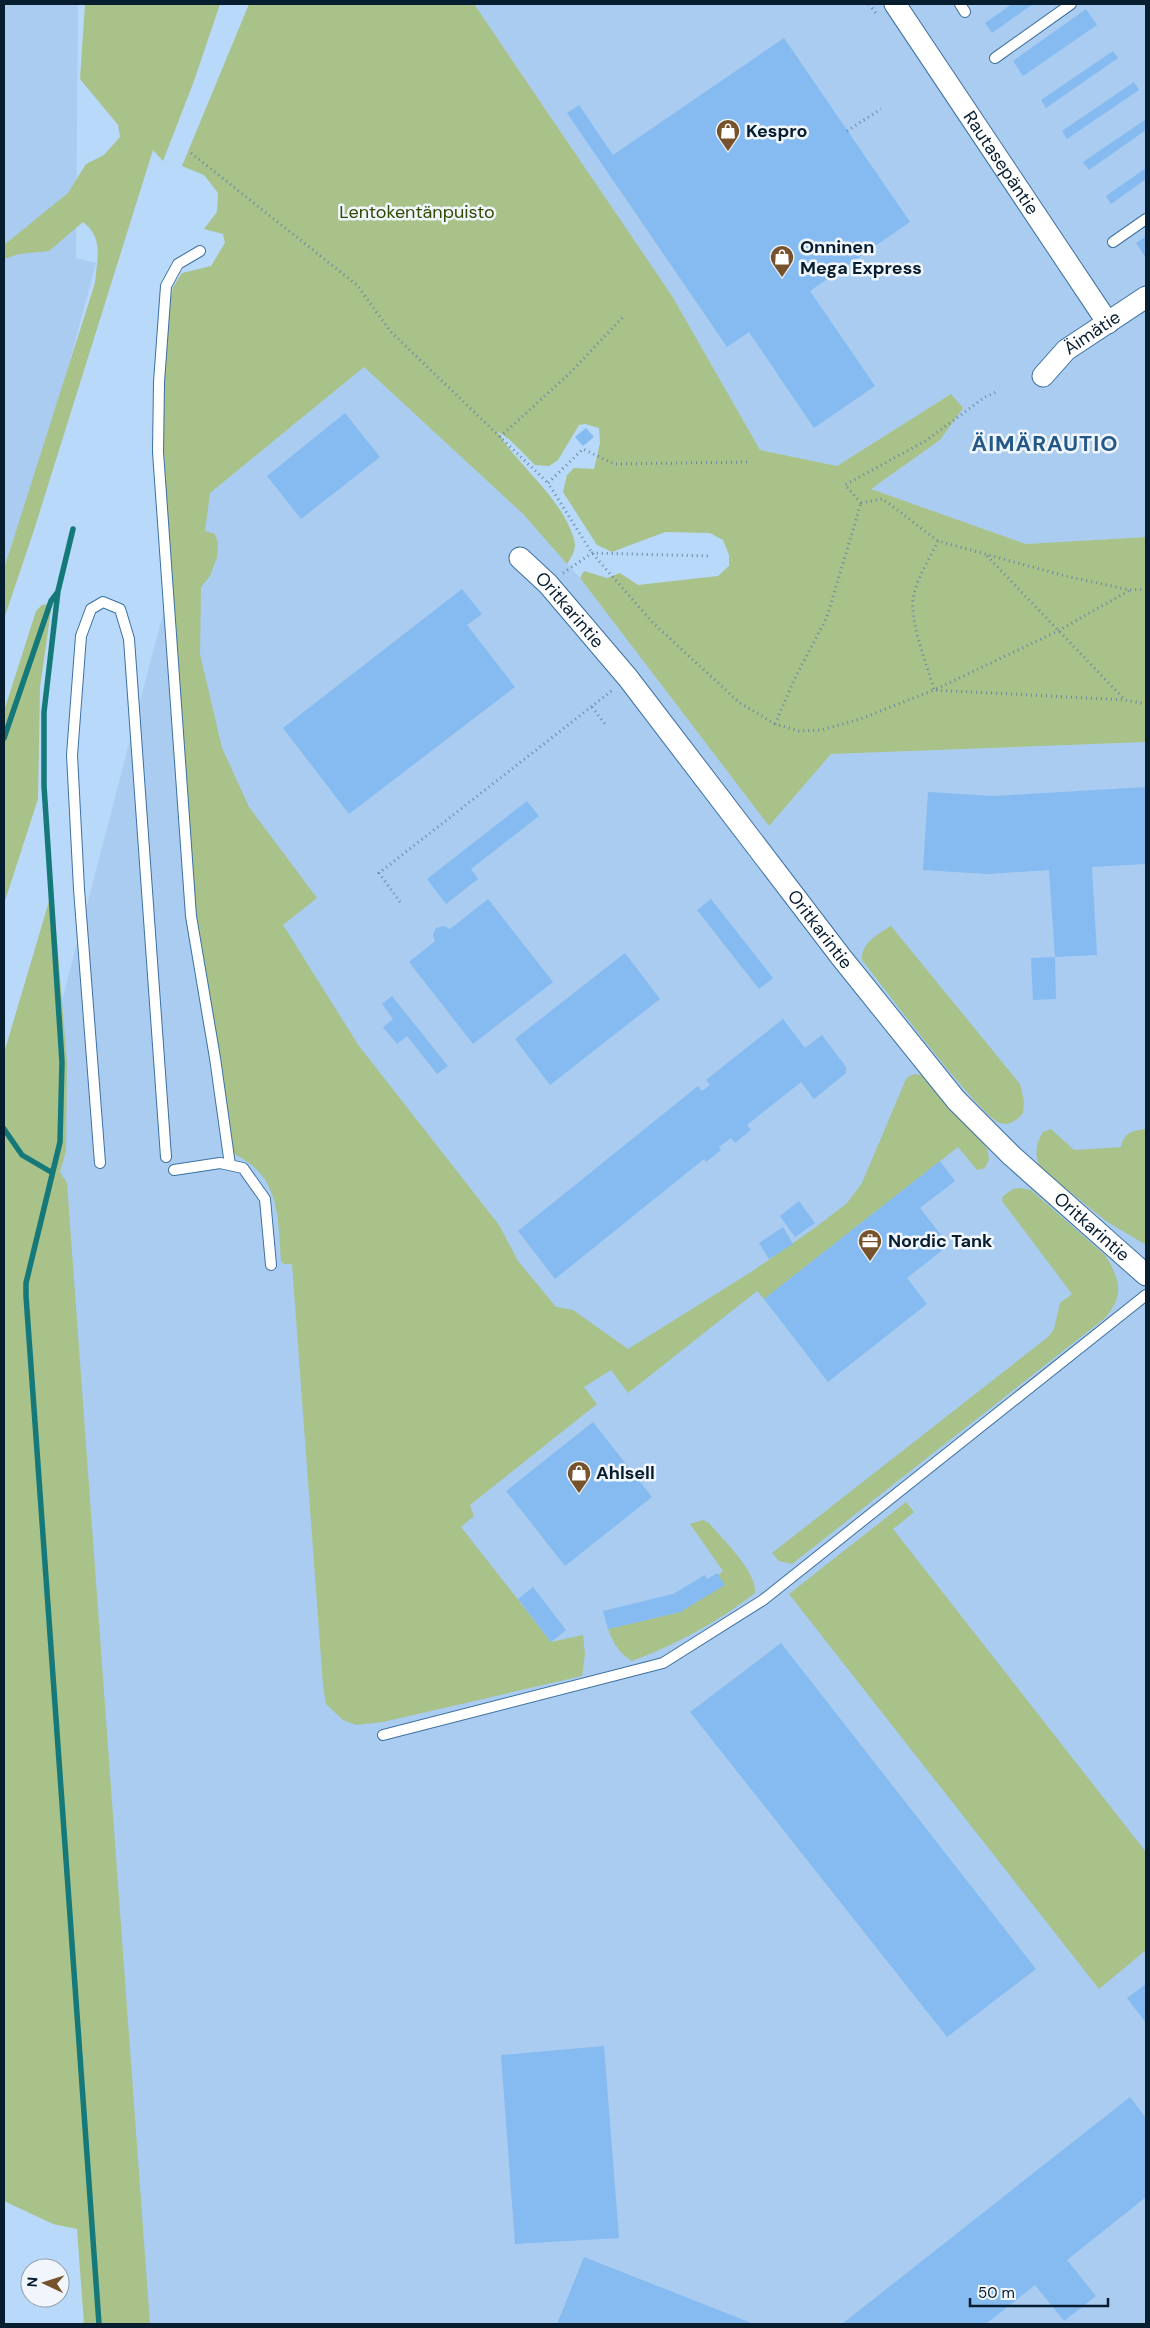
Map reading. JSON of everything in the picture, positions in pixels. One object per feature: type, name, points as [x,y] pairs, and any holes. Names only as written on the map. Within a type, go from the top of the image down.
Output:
[{"type":"street","name":"Rautasepäntie","points":[[894,4],[1108,323]]},
{"type":"street","name":"Äimätie","points":[[1043,376],[1066,350],[1146,297]]},
{"type":"street","name":"Oritkarintie","points":[[520,558],[548,584],[628,678],[841,957],[956,1100],[1012,1156],[1146,1275]]},
{"type":"lane","points":[[994,58],[1071,4]]},
{"type":"lane","points":[[1114,242],[1146,219]]},
{"type":"lane","points":[[200,251],[178,264],[166,286],[159,382],[158,452],[191,916],[215,1058],[230,1165]]},
{"type":"lane","points":[[100,1163],[79,889],[72,755],[81,636],[90,610],[103,602],[120,608],[129,639],[166,1157]]},
{"type":"lane","points":[[174,1170],[220,1163],[243,1168],[265,1199],[271,1265]]},
{"type":"lane","points":[[383,1735],[663,1662],[764,1600],[1146,1295]]},
{"type":"path","points":[[847,131],[881,109]]},
{"type":"path","points":[[191,153],[356,285],[390,331],[548,483],[592,553],[653,623],[740,703],[775,724],[799,731],[822,730],[860,719],[934,690],[1058,631],[1130,590]]},
{"type":"path","points":[[500,437],[570,372],[623,317]]},
{"type":"path","points":[[861,503],[845,485],[927,440],[985,397],[999,391]]},
{"type":"path","points":[[548,483],[583,449],[614,464],[747,462]]},
{"type":"path","points":[[861,503],[883,499],[938,541],[1065,576],[1130,590],[1146,589]]},
{"type":"path","points":[[775,724],[794,680],[827,617],[861,503]]},
{"type":"path","points":[[934,690],[914,620],[913,605],[914,594],[938,541]]},
{"type":"path","points":[[548,584],[592,553],[710,556]]},
{"type":"path","points":[[986,555],[1125,700]]},
{"type":"path","points":[[400,902],[379,873],[628,678]]},
{"type":"path","points":[[934,690],[1125,700],[1146,704]]},
{"type":"path","points":[[592,707],[605,724]]},
{"type":"shaded area","points":[[4,4],[78,4],[76,258],[96,263],[4,610]]},
{"type":"shaded area","points":[[474,4],[1146,4],[1146,537],[1026,544],[871,489],[940,440],[951,394],[837,466],[760,450],[630,324],[671,295]]},
{"type":"shaded area","points":[[364,367],[523,514],[580,578],[769,826],[831,754],[1146,742],[1146,2324],[110,2324],[51,1043],[191,506],[210,493]]},
{"type":"green space","points":[[85,4],[220,4],[194,81],[163,161],[153,150],[34,530],[4,619],[4,569],[95,283],[98,249],[94,235],[83,222],[49,251],[19,254],[4,259],[4,245],[68,193],[86,164],[104,155],[120,137],[118,125],[80,79]]},
{"type":"green space","name":"Lentokentänpuisto","points":[[249,4],[474,4],[672,296],[760,450],[837,466],[951,394],[963,408],[940,440],[871,489],[1026,544],[1146,537],[1146,742],[831,754],[769,826],[580,578],[584,571],[607,578],[620,573],[638,585],[718,576],[729,566],[729,555],[723,540],[710,533],[665,532],[612,552],[597,545],[563,492],[567,475],[574,468],[594,469],[600,443],[599,428],[585,424],[579,425],[558,460],[549,466],[535,465],[510,440],[497,431],[516,457],[560,509],[568,524],[575,546],[574,552],[567,564],[523,514],[364,367],[210,493],[205,531],[215,534],[218,543],[217,557],[210,576],[201,587],[200,654],[222,748],[249,807],[317,898],[283,925],[359,1046],[499,1225],[518,1261],[556,1307],[573,1310],[628,1349],[751,1272],[847,1203],[862,1183],[906,1079],[913,1075],[927,1078],[987,1148],[989,1159],[985,1168],[977,1170],[958,1147],[764,1299],[757,1291],[628,1393],[611,1370],[584,1387],[597,1404],[470,1505],[474,1516],[461,1527],[551,1642],[583,1635],[585,1654],[582,1676],[383,1722],[356,1725],[343,1720],[326,1704],[323,1685],[292,1264],[284,1264],[281,1261],[277,1213],[268,1185],[259,1172],[248,1162],[232,1153],[196,915],[168,541],[164,450],[164,383],[167,319],[173,287],[182,273],[211,266],[225,243],[223,234],[204,229],[217,212],[218,193],[204,175],[182,166]]},
{"type":"green space","points":[[47,604],[51,610],[40,687],[38,799],[4,904],[4,711],[36,611],[42,605]]},
{"type":"green space","points":[[50,898],[54,905],[67,1062],[66,1151],[60,1172],[67,1183],[150,2324],[84,2324],[77,2229],[53,2224],[4,2201],[4,1053]]},
{"type":"green space","points":[[891,926],[1020,1084],[1024,1101],[1023,1113],[1016,1120],[1007,1124],[1000,1123],[973,1099],[931,1049],[862,960],[862,954],[867,944]]},
{"type":"green space","points":[[1051,1129],[1074,1150],[1121,1147],[1124,1138],[1129,1133],[1146,1129],[1146,1245],[1106,1221],[1040,1168],[1037,1159],[1037,1145],[1043,1132]]},
{"type":"green space","points":[[1013,1189],[1031,1190],[1105,1255],[1117,1279],[1118,1287],[1116,1302],[1111,1310],[1105,1318],[792,1564],[779,1561],[772,1553],[1048,1337],[1054,1329],[1060,1303],[1072,1294],[1002,1201],[1003,1196]]},
{"type":"green space","points":[[906,1502],[914,1512],[893,1529],[1146,1852],[1146,1950],[1099,1989],[789,1594]]},
{"type":"green space","points":[[703,1520],[709,1523],[745,1565],[754,1584],[755,1593],[696,1631],[632,1661],[623,1655],[617,1647],[608,1629],[680,1612],[724,1585],[718,1575],[723,1571],[690,1524]]},
{"type":"building","points":[[1012,4],[1033,4],[992,33],[985,23]]},
{"type":"building","points":[[1086,9],[1097,25],[1023,76],[1013,61]]},
{"type":"building","points":[[784,38],[910,222],[810,291],[875,386],[814,428],[749,332],[727,347],[567,113],[579,105],[613,155]]},
{"type":"building","points":[[1113,51],[1118,58],[1046,108],[1041,100]]},
{"type":"building","points":[[1134,82],[1139,90],[1067,139],[1062,131]]},
{"type":"building","points":[[1146,119],[1146,130],[1089,170],[1083,162]]},
{"type":"building","points":[[1146,168],[1146,179],[1111,204],[1106,196]]},
{"type":"building","points":[[1146,236],[1146,258],[1136,243]]},
{"type":"building","points":[[345,413],[380,457],[301,519],[267,476]]},
{"type":"building","points":[[586,428],[594,437],[583,446],[575,437]]},
{"type":"building","points":[[462,589],[482,614],[467,625],[515,687],[349,814],[283,728]]},
{"type":"building","points":[[1146,787],[1146,864],[1092,867],[1097,955],[1055,957],[1049,870],[987,874],[923,870],[928,792],[993,796]]},
{"type":"building","points":[[527,801],[539,816],[471,869],[478,879],[446,904],[427,879]]},
{"type":"building","points":[[488,899],[553,982],[473,1044],[409,962],[435,941],[433,935],[436,928],[444,926],[450,929]]},
{"type":"building","points":[[711,899],[773,978],[759,989],[697,910]]},
{"type":"building","points":[[625,953],[660,999],[550,1085],[515,1039]]},
{"type":"building","points":[[1055,957],[1056,999],[1033,1000],[1031,958]]},
{"type":"building","points":[[392,996],[448,1066],[437,1074],[407,1036],[397,1044],[383,1027],[393,1019],[382,1004]]},
{"type":"building","points":[[783,1019],[805,1048],[822,1035],[846,1067],[846,1073],[814,1099],[801,1082],[747,1125],[751,1130],[735,1143],[731,1138],[719,1147],[721,1150],[706,1162],[704,1159],[555,1279],[518,1231],[698,1086],[702,1091],[710,1085],[706,1080]]},
{"type":"building","name":"Nordic Tank","points":[[940,1161],[955,1181],[920,1208],[949,1245],[907,1278],[927,1304],[828,1382],[764,1299]]},
{"type":"building","points":[[799,1201],[815,1223],[795,1237],[780,1216]]},
{"type":"building","points":[[783,1227],[793,1244],[769,1259],[759,1243]]},
{"type":"building","name":"Ahlsell","points":[[593,1422],[652,1497],[565,1566],[506,1491]]},
{"type":"building","points":[[717,1573],[725,1585],[680,1612],[608,1629],[603,1611],[673,1594],[705,1575],[707,1579]]},
{"type":"building","points":[[533,1587],[566,1630],[551,1642],[518,1599]]},
{"type":"building","points":[[781,1643],[1036,1969],[947,2037],[690,1712]]},
{"type":"building","points":[[1146,1984],[1146,2023],[1127,1998]]},
{"type":"building","points":[[604,2046],[619,2238],[515,2244],[501,2055]]},
{"type":"building","points":[[1130,2097],[1146,2118],[1146,2197],[1067,2260],[1096,2296],[1064,2321],[1035,2285],[986,2324],[842,2324]]},
{"type":"building","points":[[584,2257],[754,2324],[557,2324]]},
{"type":"waterway","points":[[73,529],[58,591],[44,712],[44,786],[62,1062],[60,1142],[26,1283],[26,1296],[99,2324]]},
{"type":"waterway","points":[[4,738],[51,601],[57,593]]},
{"type":"waterway","points":[[4,1129],[22,1155],[51,1172]]},
{"type":"place","name":"Kespro","points":[[728,152]]},
{"type":"place","name":"Onninen Mega Express","points":[[782,278]]},
{"type":"place","name":"Nordic Tank","points":[[870,1262]]},
{"type":"place","name":"Ahlsell","points":[[579,1494]]},
{"type":"district","name":"ÄIMÄRAUTIO","points":[[1045,443]]}]
